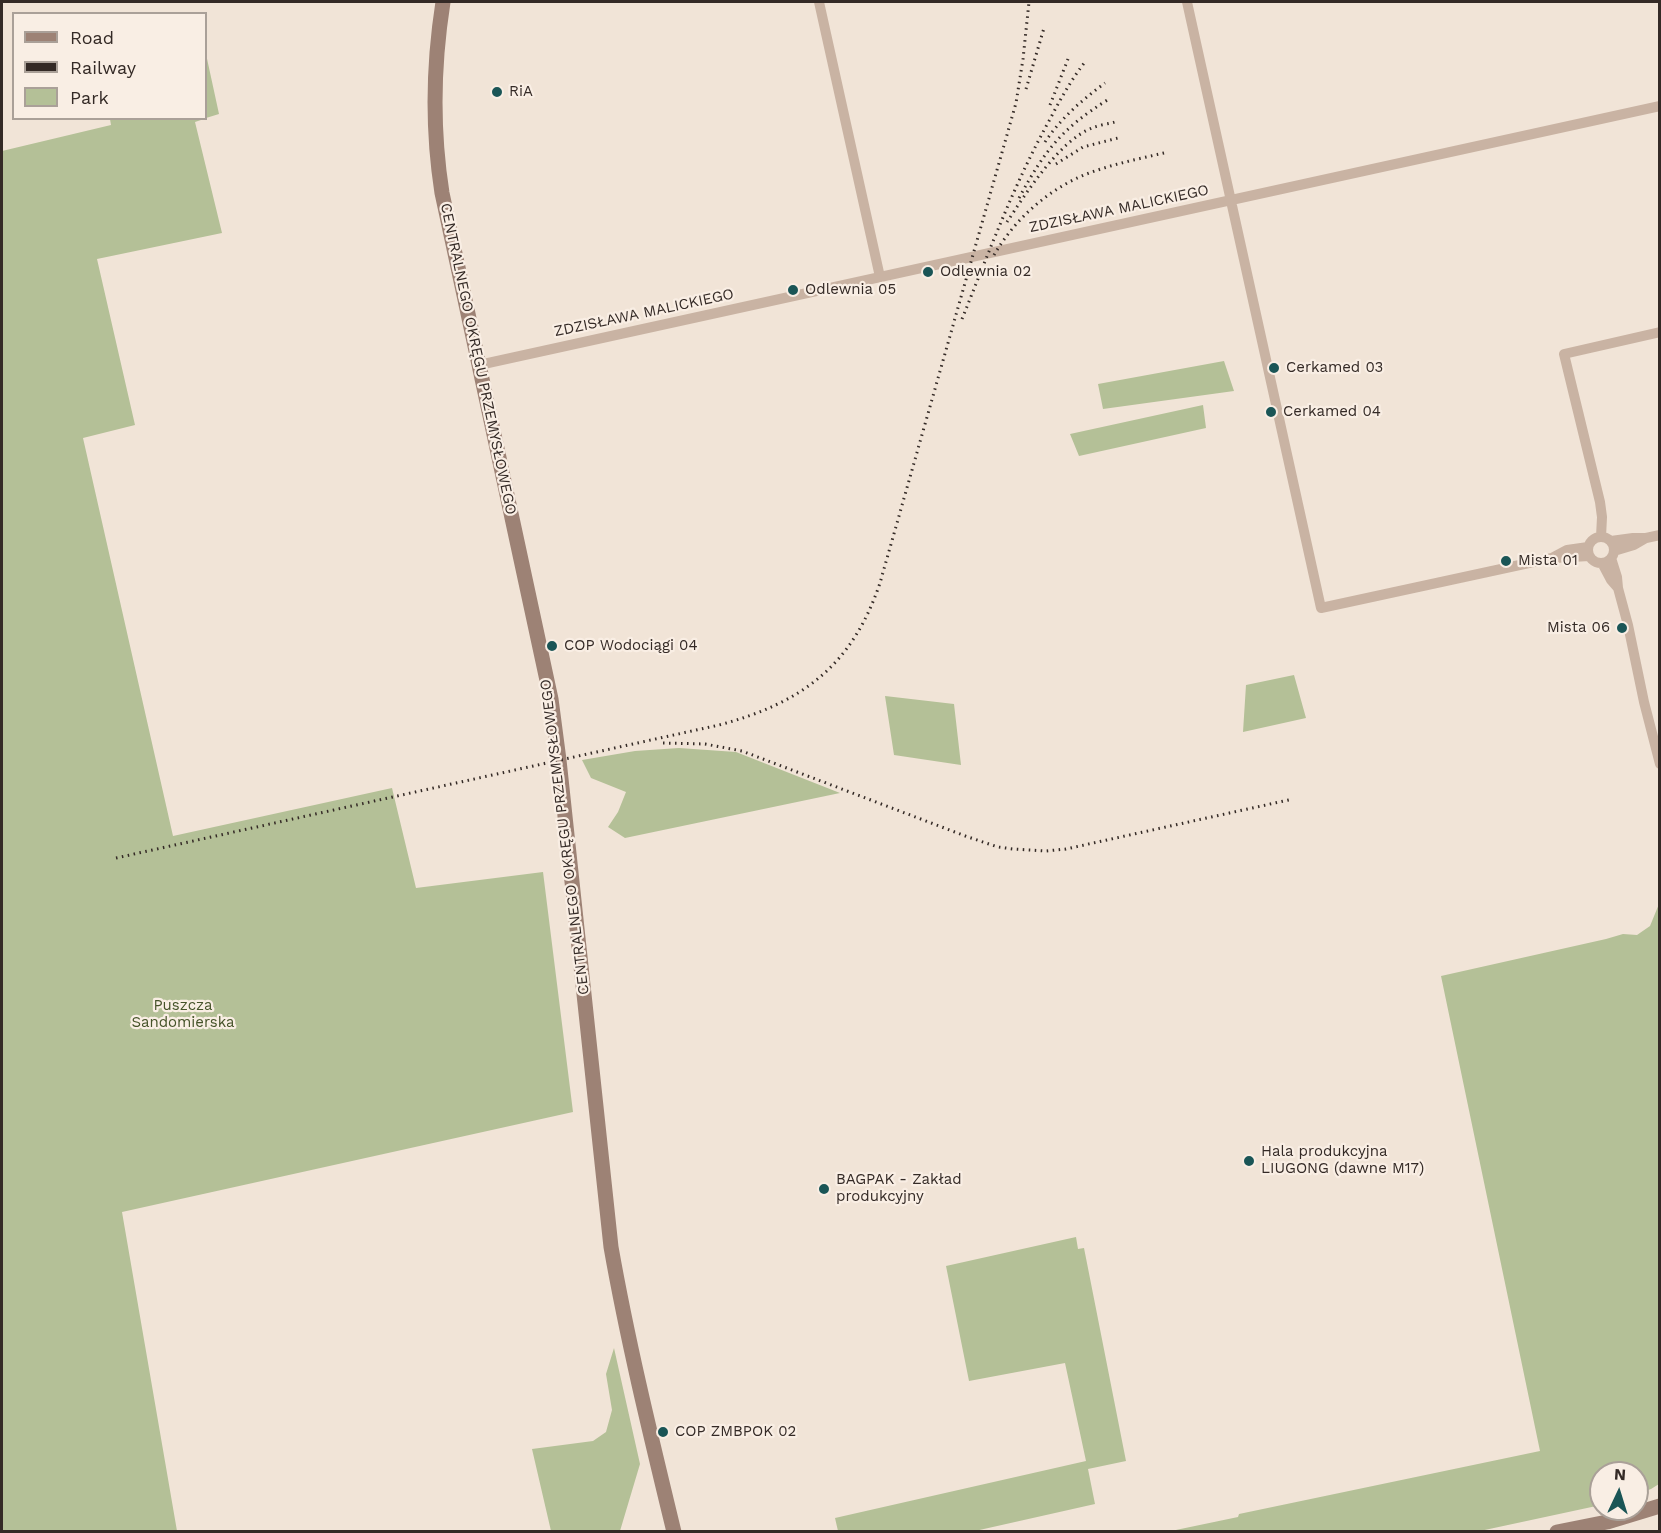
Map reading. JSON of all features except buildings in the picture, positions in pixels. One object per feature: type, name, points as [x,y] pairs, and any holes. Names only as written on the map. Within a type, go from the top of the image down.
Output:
[{"type":"street","name":"CENTRALNEGO OKRĘGU PRZEMYSŁOWEGO","points":[[443,2],[435,80],[434,125],[437,159],[444,202],[552,703],[611,1247],[633,1362],[674,1532]]},
{"type":"street","points":[[819,2],[880,277]]},
{"type":"street","points":[[1187,2],[1231,200],[1659,106]]},
{"type":"street","name":"ZDZISŁAWA MALICKIEGO","points":[[479,365],[1231,200],[1321,608],[1588,552]]},
{"type":"street","points":[[1659,332],[1563,354],[1600,502],[1608,550],[1628,625],[1640,703],[1659,764]]},
{"type":"street","points":[[1608,550],[1591,541],[1588,552],[1594,561],[1608,550],[1633,538],[1659,535]]},
{"type":"street","points":[[1557,1532],[1607,1522],[1659,1506]]},
{"type":"green space","points":[[207,59],[219,114],[207,118]]},
{"type":"green space","name":"Puszcza Sandomierska","points":[[110,120],[201,120],[195,122],[222,233],[97,259],[135,425],[83,438],[173,836],[392,788],[416,888],[543,872],[573,1112],[122,1212],[177,1531],[2,1531],[2,151],[111,125]]},
{"type":"green space","points":[[1224,361],[1234,391],[1103,409],[1098,384]]},
{"type":"green space","points":[[1203,405],[1206,428],[1079,456],[1070,434]]},
{"type":"green space","points":[[1294,675],[1306,718],[1243,732],[1246,685]]},
{"type":"green space","points":[[885,696],[954,704],[961,765],[894,755]]},
{"type":"green space","points":[[679,748],[736,752],[840,793],[625,838],[608,827],[618,812],[626,792],[591,778],[582,760],[635,751]]},
{"type":"green space","points":[[1659,904],[1659,1484],[1649,1490],[1649,1461],[1589,1461],[1589,1508],[1480,1531],[1171,1531],[1238,1517],[1239,1514],[1540,1451],[1441,976],[1623,934],[1637,935],[1650,926]]},
{"type":"green space","points":[[1076,1237],[1078,1249],[1084,1248],[1126,1461],[1088,1469],[1095,1504],[975,1531],[838,1531],[835,1518],[1086,1461],[1065,1363],[969,1381],[946,1266]]},
{"type":"green space","points":[[614,1348],[640,1464],[620,1531],[551,1531],[532,1449],[593,1441],[606,1432],[612,1410],[606,1374]]},
{"type":"railway","points":[[116,858],[719,725],[775,705],[820,677],[839,659],[855,637],[880,583],[1016,103],[1029,2]]},
{"type":"railway","points":[[1026,89],[1044,28]]},
{"type":"railway","points":[[1050,105],[1068,59]]},
{"type":"railway","points":[[962,319],[1024,169],[1062,98],[1085,62]]},
{"type":"railway","points":[[1045,142],[1072,110],[1105,83]]},
{"type":"railway","points":[[1019,198],[1037,166],[1056,141],[1079,120],[1109,99]]},
{"type":"railway","points":[[1007,222],[1056,155],[1080,134],[1115,122]]},
{"type":"railway","points":[[1056,164],[1083,147],[1118,138]]},
{"type":"railway","points":[[994,255],[1013,228],[1049,194],[1077,178],[1101,169],[1168,152]]},
{"type":"railway","points":[[663,743],[705,744],[742,751],[968,837],[998,847],[1013,849],[1046,851],[1066,849],[1293,799]]},
{"type":"place","name":"RiA","points":[[497,92]]},
{"type":"place","name":"Odlewnia 02","points":[[928,272]]},
{"type":"place","name":"Odlewnia 05","points":[[793,290]]},
{"type":"place","name":"Cerkamed 03","points":[[1274,368]]},
{"type":"place","name":"Cerkamed 04","points":[[1271,412]]},
{"type":"place","name":"Mista 01","points":[[1506,561]]},
{"type":"place","name":"Mista 06","points":[[1622,628]]},
{"type":"place","name":"COP Wodociągi 04","points":[[552,646]]},
{"type":"place","name":"Hala produkcyjna LIUGONG (dawne M17)","points":[[1249,1161]]},
{"type":"place","name":"BAGPAK - Zakład produkcyjny","points":[[824,1189]]},
{"type":"place","name":"COP ZMBPOK 02","points":[[663,1432]]}]
